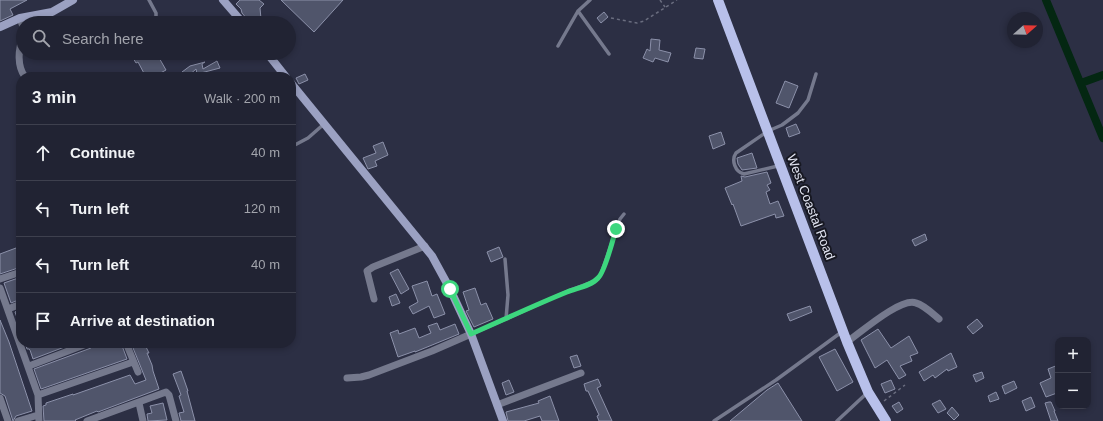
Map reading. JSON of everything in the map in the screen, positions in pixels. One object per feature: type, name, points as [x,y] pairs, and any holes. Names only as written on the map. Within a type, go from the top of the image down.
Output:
[{"type":"main road","name":"West Coastal Road","points":[[718,0],[847,342],[868,392],[886,421]]},
{"type":"street","points":[[31,16],[52,12],[73,0]]},
{"type":"street","points":[[223,0],[237,16]]},
{"type":"street","points":[[0,27],[16,20]]},
{"type":"street","points":[[19,60],[23,72]]},
{"type":"street","points":[[273,60],[282,72]]},
{"type":"street","points":[[296,89],[432,256],[450,289],[471,334],[503,421]]},
{"type":"street","points":[[374,299],[367,271],[373,267],[425,246]]},
{"type":"street","points":[[0,279],[16,274]]},
{"type":"street","points":[[0,288],[16,327]]},
{"type":"street","points":[[847,342],[887,312],[912,302],[917,303],[939,319]]},
{"type":"street","points":[[8,309],[16,306]]},
{"type":"street","points":[[347,378],[369,375],[432,351],[471,334]]},
{"type":"street","points":[[18,421],[39,418],[38,394],[24,348]]},
{"type":"street","points":[[29,366],[76,348]]},
{"type":"street","points":[[128,348],[138,372]]},
{"type":"street","points":[[38,394],[133,362]]},
{"type":"street","points":[[497,405],[581,374]]},
{"type":"street","points":[[87,421],[107,418],[166,392],[169,395],[176,421]]},
{"type":"street","points":[[0,398],[8,421]]},
{"type":"street","points":[[139,403],[143,421]]},
{"type":"lane","points":[[149,0],[156,13],[156,16]]},
{"type":"lane","points":[[558,46],[578,11],[590,0]]},
{"type":"lane","points":[[578,11],[609,54]]},
{"type":"lane","points":[[781,165],[739,174],[733,161],[736,153],[768,131],[782,125],[798,113],[808,100],[816,74]]},
{"type":"lane","points":[[296,144],[308,138],[324,124]]},
{"type":"lane","points":[[471,334],[598,279],[602,274],[620,219],[624,214]]},
{"type":"lane","points":[[505,259],[508,295],[506,318]]},
{"type":"lane","points":[[714,421],[776,380],[844,331]]},
{"type":"lane","points":[[837,421],[868,392]]},
{"type":"path","points":[[660,0],[665,7]]},
{"type":"path","points":[[612,18],[637,23],[644,21],[677,0]]},
{"type":"path","points":[[876,407],[905,385]]},
{"type":"building","points":[[0,0],[27,0],[10,9],[13,15],[0,21]]},
{"type":"building","points":[[240,0],[259,0],[264,4],[260,8],[261,16],[245,16],[236,4]]},
{"type":"building","points":[[281,0],[343,0],[314,32]]},
{"type":"building","points":[[604,12],[608,17],[601,23],[597,18]]},
{"type":"building","points":[[651,39],[660,40],[659,50],[671,53],[668,62],[655,58],[653,62],[643,58],[647,49],[650,51]]},
{"type":"building","points":[[696,48],[705,49],[703,59],[694,58]]},
{"type":"building","points":[[134,60],[160,60],[166,70],[162,72],[143,72],[138,62],[136,63]]},
{"type":"building","points":[[217,61],[220,68],[205,72],[197,72],[196,69],[193,72],[182,72],[190,66],[205,62],[202,64],[203,69]]},
{"type":"building","points":[[305,74],[308,80],[299,84],[296,78]]},
{"type":"building","points":[[785,81],[798,86],[789,108],[776,103]]},
{"type":"building","points":[[796,124],[800,133],[789,137],[786,128]]},
{"type":"building","points":[[721,132],[725,144],[713,149],[709,136]]},
{"type":"building","points":[[383,142],[388,155],[375,161],[377,166],[368,169],[363,158],[376,153],[373,146]]},
{"type":"building","points":[[752,153],[757,168],[742,170],[738,164],[737,158]]},
{"type":"building","points":[[767,172],[771,183],[767,185],[770,190],[766,192],[770,204],[778,201],[784,216],[776,218],[775,214],[741,226],[725,188],[742,181],[741,176],[745,177]]},
{"type":"building","points":[[925,234],[927,240],[915,246],[912,240]]},
{"type":"building","points":[[499,247],[503,257],[491,262],[487,252]]},
{"type":"building","points":[[16,248],[16,269],[0,274],[0,254]]},
{"type":"building","points":[[398,269],[409,289],[401,294],[390,273]]},
{"type":"building","points":[[16,279],[16,301],[11,303],[4,283]]},
{"type":"building","points":[[427,281],[432,296],[437,294],[445,314],[434,318],[429,306],[413,314],[409,307],[418,302],[412,286]]},
{"type":"building","points":[[475,288],[481,305],[486,303],[493,319],[474,327],[466,311],[469,310],[463,292]]},
{"type":"building","points":[[396,294],[400,303],[392,306],[389,297]]},
{"type":"building","points":[[810,306],[812,312],[790,321],[787,314]]},
{"type":"building","points":[[977,319],[983,326],[973,334],[967,327]]},
{"type":"building","points":[[0,320],[32,411],[16,416],[13,421],[5,396],[0,393]]},
{"type":"building","points":[[437,323],[440,330],[455,324],[459,334],[415,352],[398,357],[390,333],[398,330],[399,334],[415,328],[419,338],[431,333],[428,326]]},
{"type":"building","points":[[878,329],[891,348],[909,336],[918,353],[910,356],[912,361],[900,366],[906,375],[899,379],[887,360],[875,368],[861,340]]},
{"type":"building","points":[[62,348],[33,359],[30,350],[27,349]]},
{"type":"building","points":[[91,348],[123,348],[127,359],[41,389],[34,369]]},
{"type":"building","points":[[133,348],[146,348],[159,389],[98,412],[97,411],[75,420],[76,421],[44,421],[43,406],[46,405],[46,403],[130,375],[135,384],[146,380]]},
{"type":"building","points":[[835,349],[853,382],[837,391],[819,357]]},
{"type":"building","points":[[951,353],[957,367],[948,371],[947,369],[935,378],[933,375],[924,381],[919,372]]},
{"type":"building","points":[[577,355],[581,366],[574,368],[570,357]]},
{"type":"building","points":[[1055,366],[1055,394],[1046,397],[1040,383],[1051,378],[1048,369]]},
{"type":"building","points":[[181,371],[188,391],[195,421],[181,421],[179,413],[184,412],[179,396],[181,395],[173,374]]},
{"type":"building","points":[[982,372],[984,378],[976,382],[973,375]]},
{"type":"building","points":[[598,379],[601,386],[597,388],[612,421],[599,421],[597,416],[599,415],[588,391],[586,391],[584,384]]},
{"type":"building","points":[[509,380],[514,392],[506,395],[502,383]]},
{"type":"building","points":[[891,380],[895,389],[885,393],[881,384]]},
{"type":"building","points":[[1014,381],[1017,388],[1005,394],[1002,386]]},
{"type":"building","points":[[778,383],[802,421],[730,421],[767,390]]},
{"type":"building","points":[[996,392],[999,399],[990,402],[988,396]]},
{"type":"building","points":[[550,396],[559,421],[542,421],[540,416],[524,421],[508,421],[506,412],[539,403],[538,401]]},
{"type":"building","points":[[1031,397],[1035,407],[1026,411],[1022,401]]},
{"type":"building","points":[[940,400],[946,409],[938,413],[932,404]]},
{"type":"building","points":[[899,402],[903,409],[897,413],[892,406]]},
{"type":"building","points":[[1051,402],[1058,421],[1051,421],[1045,403]]},
{"type":"building","points":[[163,403],[167,420],[148,421],[147,414],[152,413],[150,406]]},
{"type":"building","points":[[952,407],[959,415],[954,420],[947,413]]},
{"type":"waterway","points":[[1046,0],[1103,138]]},
{"type":"waterway","points":[[1081,83],[1103,75]]},
{"type":"route","points":[[450,289],[471,334],[598,279],[602,274],[616,229]]}]
